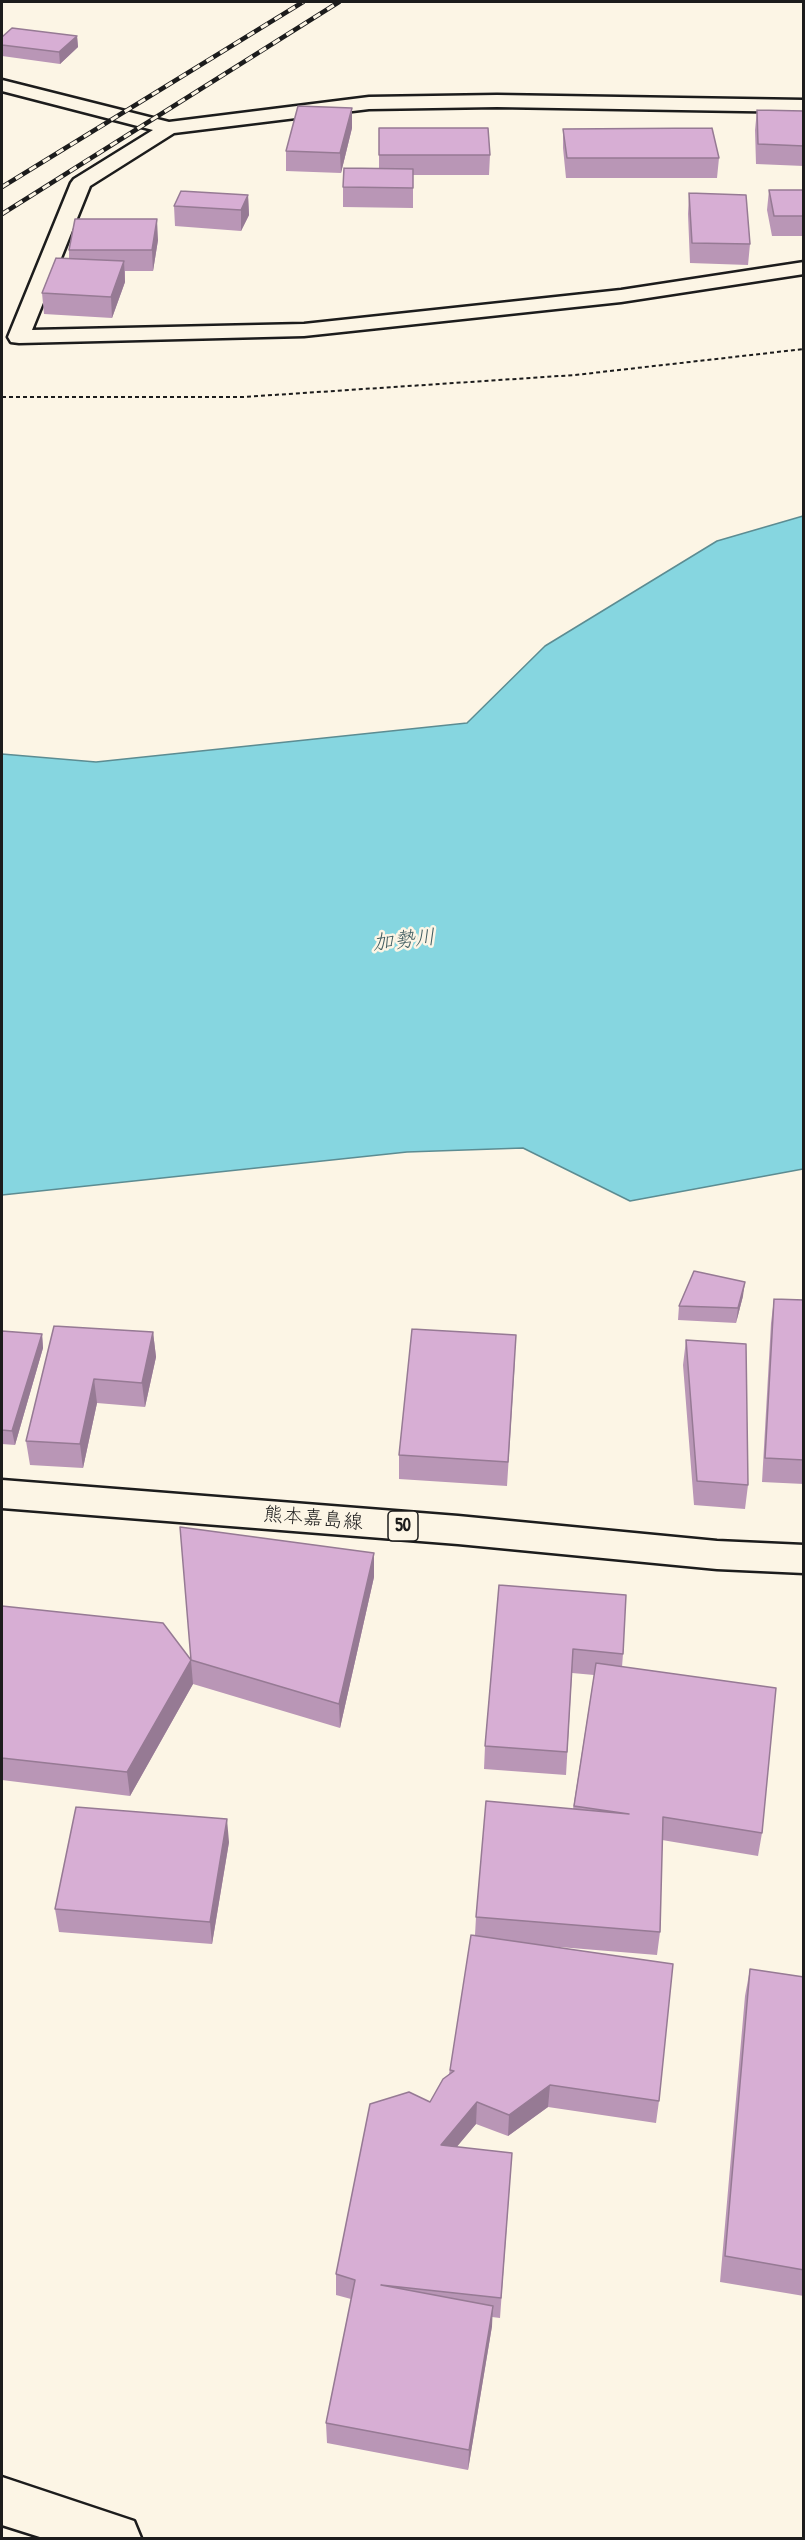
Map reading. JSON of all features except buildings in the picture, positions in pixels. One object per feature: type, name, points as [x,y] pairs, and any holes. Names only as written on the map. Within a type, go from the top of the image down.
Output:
[{"type":"street","points":[[2,86],[169,128],[369,103],[497,101],[804,106]]},
{"type":"street","points":[[169,128],[81,183],[10,336],[304,330],[621,296],[804,268]]},
{"type":"street","name":"熊本嘉島線","points":[[2,1494],[446,1529],[717,1555],[804,1559]]},
{"type":"street","points":[[2,2501],[117,2538]]},
{"type":"path","points":[[2,397],[243,397],[575,375],[804,350]]},
{"type":"water","name":"加勢川","points":[[803,516],[803,1169],[630,1201],[523,1148],[407,1152],[2,1195],[2,754],[96,762],[467,723],[545,646],[717,541]]},
{"type":"railway","points":[[2,187],[303,2]]},
{"type":"railway","points":[[2,214],[339,2]]}]
